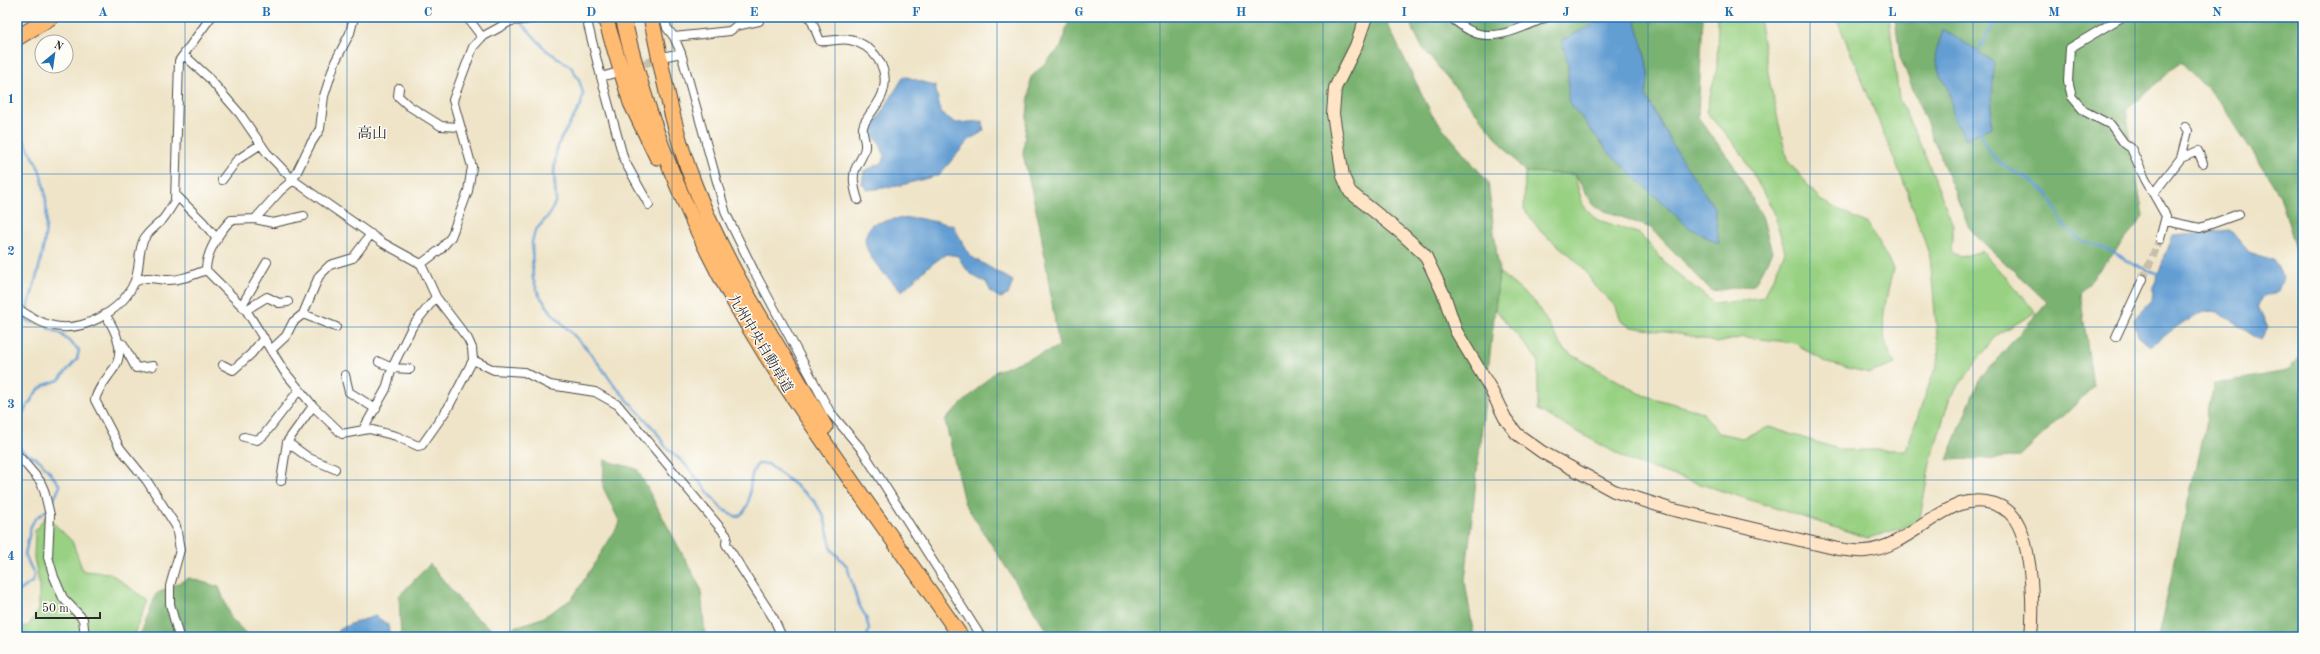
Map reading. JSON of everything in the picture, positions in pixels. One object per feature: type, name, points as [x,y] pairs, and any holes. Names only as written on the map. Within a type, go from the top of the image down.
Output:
[{"type":"highway","points":[[17,38],[51,17]]},
{"type":"highway","points":[[605,17],[631,103],[727,297],[765,354]]},
{"type":"highway","name":"九州中央自動車道","points":[[623,17],[666,159],[713,259],[765,354],[961,637]]},
{"type":"highway","name":"九州中央自動車道","points":[[631,17],[640,51],[671,147],[719,256],[769,345],[831,439],[969,637]]},
{"type":"highway","points":[[651,17],[683,152],[705,212],[745,291],[831,439]]},
{"type":"street","points":[[17,308],[39,321],[60,327],[85,323],[105,314],[122,300],[135,282],[141,246],[149,231],[165,216],[176,195],[179,61],[211,17]]},
{"type":"street","points":[[255,219],[293,180],[310,145],[320,129],[324,96],[335,62],[350,33],[354,17]]},
{"type":"street","points":[[467,17],[482,37]]},
{"type":"street","points":[[421,264],[440,249],[451,237],[468,191],[472,167],[453,100],[473,46],[482,37],[511,21],[551,17]]},
{"type":"street","points":[[586,17],[624,160],[649,204]]},
{"type":"street","points":[[664,17],[667,28],[674,37],[681,53],[726,214],[754,272],[830,412],[862,450],[981,637]]},
{"type":"street","points":[[674,37],[730,31],[736,26],[759,21],[759,17]]},
{"type":"street","points":[[808,17],[811,19],[820,42],[849,40],[863,44],[876,57],[886,73],[883,93],[865,123],[862,132],[865,146],[862,159],[855,171],[854,187],[858,200]]},
{"type":"street","points":[[1366,17],[1356,46],[1335,88],[1333,114],[1343,176],[1350,192],[1401,233],[1425,255],[1444,295],[1456,331],[1489,386],[1505,418],[1517,434],[1542,452],[1614,491],[1670,509],[1838,549],[1865,551],[1886,546],[1959,505],[1975,500],[1993,502],[2007,510],[2019,525],[2026,554],[2034,610],[2032,637]]},
{"type":"street","points":[[1450,17],[1472,32],[1483,35],[1499,34],[1547,17]]},
{"type":"street","points":[[2122,17],[2070,48],[2068,81],[2072,96],[2084,111],[2111,125],[2131,148],[2164,210],[2166,221],[2160,239]]},
{"type":"street","points":[[667,56],[681,53]]},
{"type":"street","points":[[184,55],[213,82],[240,114],[260,144],[278,166],[293,180],[371,234],[421,264],[436,297],[468,340],[473,360],[448,408],[422,445],[418,446],[396,436],[364,428],[342,434],[313,406],[284,371],[244,307],[206,270],[206,262],[217,239],[227,223],[234,218],[255,219],[273,223],[304,216]]},
{"type":"street","points":[[601,77],[616,73]]},
{"type":"street","points":[[399,88],[398,96],[409,106],[441,126],[460,126]]},
{"type":"street","points":[[2154,193],[2181,158],[2188,131],[2186,126]]},
{"type":"street","points":[[222,180],[238,160],[260,144]]},
{"type":"street","points":[[2181,158],[2198,151],[2202,162]]},
{"type":"street","points":[[176,195],[203,222],[217,239]]},
{"type":"street","points":[[2166,221],[2200,228],[2238,214]]},
{"type":"street","points":[[271,350],[286,336],[295,319],[303,314],[320,276],[330,265],[353,258],[371,234]]},
{"type":"street","points":[[244,307],[266,262]]},
{"type":"street","points":[[135,282],[147,277],[155,277],[165,280],[182,278],[206,270]]},
{"type":"street","points":[[2116,336],[2143,279]]},
{"type":"street","points":[[244,307],[267,297],[279,303],[288,302]]},
{"type":"street","points":[[364,428],[386,389],[392,368],[412,327],[436,297]]},
{"type":"street","points":[[105,314],[115,330],[119,343],[118,360],[97,392],[95,400],[120,448],[147,481],[176,526],[180,550],[170,586],[170,604],[179,637]]},
{"type":"street","points":[[303,314],[336,327]]},
{"type":"street","points":[[223,365],[233,370],[251,354],[264,338]]},
{"type":"street","points":[[119,343],[123,344],[136,368],[153,366]]},
{"type":"street","points":[[473,360],[494,370],[524,372],[550,385],[595,392],[618,405],[727,536],[726,544],[774,619],[782,637]]},
{"type":"street","points":[[379,362],[392,368],[410,369]]},
{"type":"street","points":[[345,375],[349,392],[376,409]]},
{"type":"street","points":[[244,437],[257,440],[264,435],[299,390]]},
{"type":"street","points":[[281,481],[287,442],[313,406]]},
{"type":"street","points":[[287,442],[309,458],[334,469]]},
{"type":"street","points":[[17,454],[40,481],[50,515],[48,557],[54,577],[63,598],[83,619],[85,637]]},
{"type":"green space","points":[[1070,17],[1384,17],[1432,115],[1488,182],[1499,272],[1465,581],[1474,637],[1053,637],[1042,623],[964,502],[945,420],[996,371],[1059,347],[1040,227],[1023,154],[1031,77],[1061,47]]},
{"type":"green space","points":[[1407,17],[1703,17],[1698,117],[1732,163],[1762,216],[1772,252],[1754,285],[1712,291],[1651,228],[1595,207],[1574,174],[1525,172],[1422,47]]},
{"type":"green space","points":[[1718,17],[1759,17],[1770,84],[1787,159],[1820,200],[1868,224],[1893,269],[1885,306],[1884,329],[1885,341],[1889,353],[1896,364],[1869,373],[1827,363],[1795,343],[1744,337],[1717,343],[1692,336],[1631,327],[1621,320],[1616,307],[1593,284],[1585,270],[1569,254],[1542,233],[1524,209],[1525,172],[1574,174],[1583,205],[1596,219],[1640,234],[1668,266],[1715,304],[1764,297],[1785,252],[1774,212],[1739,149],[1706,112],[1717,68]]},
{"type":"green space","points":[[1836,17],[1889,17],[1899,99],[1926,157],[1953,225],[1951,252],[1961,257],[1982,251],[2036,312],[1997,335],[1950,397],[1930,463],[1919,523],[1868,538],[1632,462],[1538,410],[1538,360],[1495,309],[1499,272],[1535,302],[1564,350],[1643,395],[1702,412],[1719,433],[1742,438],[1769,427],[1841,450],[1906,450],[1939,357],[1930,257],[1906,188]]},
{"type":"green space","points":[[1895,17],[2303,17],[2303,273],[2280,195],[2221,103],[2181,62],[2126,110],[2143,217],[2080,293],[2093,387],[2019,457],[1947,460],[1979,380],[2047,302],[1970,230],[1900,57]]},
{"type":"green space","points":[[2303,354],[2303,637],[2158,637],[2214,384],[2287,371]]},
{"type":"green space","points":[[604,460],[637,469],[701,589],[705,637],[401,637],[399,596],[430,564],[471,614],[497,633],[542,618],[572,599],[620,523],[603,487]]},
{"type":"green space","points":[[46,516],[72,541],[83,571],[110,573],[148,601],[134,637],[17,637],[17,627],[28,626],[39,610],[39,583],[34,558],[35,531]]},
{"type":"green space","points":[[189,578],[219,587],[231,618],[249,637],[140,637],[156,594]]},
{"type":"water","points":[[1610,17],[1635,17],[1649,72],[1646,96],[1673,146],[1715,209],[1719,244],[1688,227],[1610,154],[1568,101],[1568,63],[1561,40]]},
{"type":"water","points":[[1943,29],[1994,62],[1991,127],[1966,139],[1954,120],[1949,89],[1940,75],[1935,56]]},
{"type":"water","points":[[904,76],[935,86],[941,113],[956,123],[982,121],[984,131],[970,139],[939,175],[898,186],[867,190],[862,183],[864,171],[882,163],[885,157],[879,142],[869,133]]},
{"type":"water","points":[[917,218],[953,225],[970,256],[1013,281],[1008,295],[1000,298],[991,292],[986,282],[976,278],[969,272],[958,256],[946,254],[928,267],[902,291],[877,266],[867,250],[865,242],[866,235],[872,224],[894,219]]},
{"type":"water","points":[[2230,230],[2249,252],[2274,260],[2283,278],[2278,291],[2263,297],[2258,306],[2268,328],[2261,340],[2217,312],[2209,312],[2200,314],[2182,323],[2150,346],[2138,336],[2134,320],[2152,301],[2153,288],[2173,235]]},
{"type":"water","points":[[376,616],[388,625],[390,637],[338,637],[338,630],[355,622]]},
{"type":"waterway","points":[[1593,17],[1595,27]]},
{"type":"waterway","points":[[1977,54],[1990,29],[2005,17]]},
{"type":"waterway","points":[[521,22],[546,50],[571,67],[579,80],[583,93],[581,105],[560,140],[556,153],[554,173],[556,200],[550,214],[535,231],[532,242],[533,279],[539,295],[552,313],[589,351],[615,386],[655,430],[665,446],[685,464],[722,509],[737,517],[743,512],[747,507],[749,500],[751,477],[758,464],[768,464],[815,502],[824,517],[832,550],[847,566],[858,603],[866,617],[869,629],[867,637]]},
{"type":"waterway","points":[[17,125],[39,169],[44,188],[46,206],[44,244],[24,319],[34,323]]},
{"type":"waterway","points":[[1979,129],[1984,143],[1997,161],[2032,181],[2047,193],[2068,230],[2083,241],[2114,253],[2130,263],[2160,274]]},
{"type":"waterway","points":[[17,422],[37,391],[45,385],[59,380],[77,359],[79,350],[60,333],[48,328]]},
{"type":"waterway","points":[[17,443],[24,452],[39,460],[60,486],[51,506]]},
{"type":"waterway","points":[[17,593],[33,581],[34,574],[25,555],[31,526],[35,519],[47,510]]},
{"type":"tunnel","points":[[633,67],[662,58]]},
{"type":"tunnel","points":[[2143,279],[2160,239]]},
{"type":"district","name":"高山","points":[[372,133]]}]
